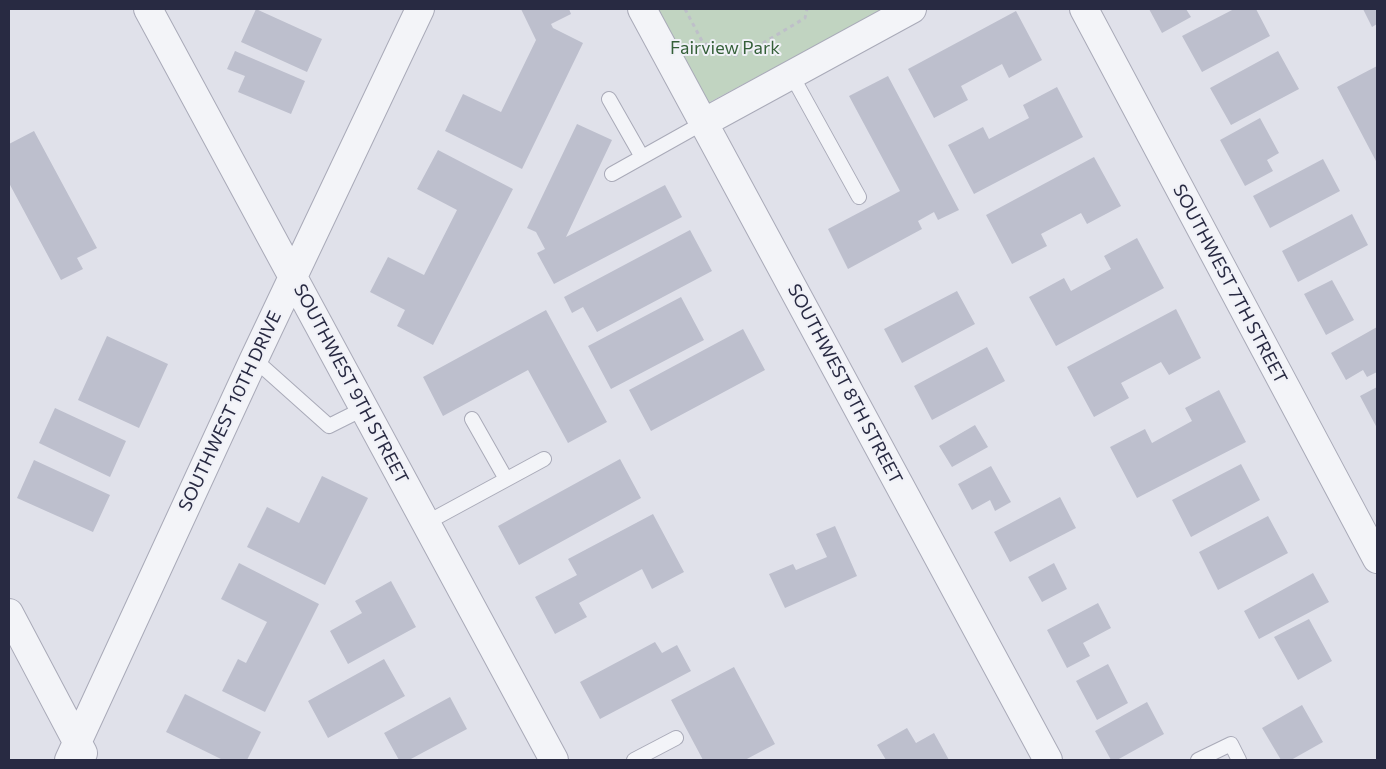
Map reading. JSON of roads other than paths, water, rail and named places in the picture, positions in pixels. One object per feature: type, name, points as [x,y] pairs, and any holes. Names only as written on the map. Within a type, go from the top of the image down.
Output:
[{"type":"street","name":"SOUTHWEST 9TH STREET","points":[[148,9],[554,760]]},
{"type":"street","name":"SOUTHWEST 10TH DRIVE","points":[[78,754],[254,360],[420,9]]},
{"type":"street","name":"SOUTHWEST 8TH STREET","points":[[642,9],[1048,760]]},
{"type":"street","points":[[703,123],[912,9]]},
{"type":"street","name":"SOUTHWEST 7TH STREET","points":[[1084,9],[1377,559]]},
{"type":"street","points":[[9,613],[78,754]]},
{"type":"lane","points":[[791,74],[859,198]]},
{"type":"lane","points":[[608,100],[642,157]]},
{"type":"lane","points":[[612,174],[703,123]]},
{"type":"lane","points":[[254,360],[329,426],[365,408]]},
{"type":"lane","points":[[472,419],[506,479]]},
{"type":"lane","points":[[426,523],[544,459]]},
{"type":"lane","points":[[634,760],[676,738]]},
{"type":"lane","points":[[1198,760],[1231,744],[1239,760]]},
{"type":"park label","name":"Fairview Park","points":[[725,48]]}]
